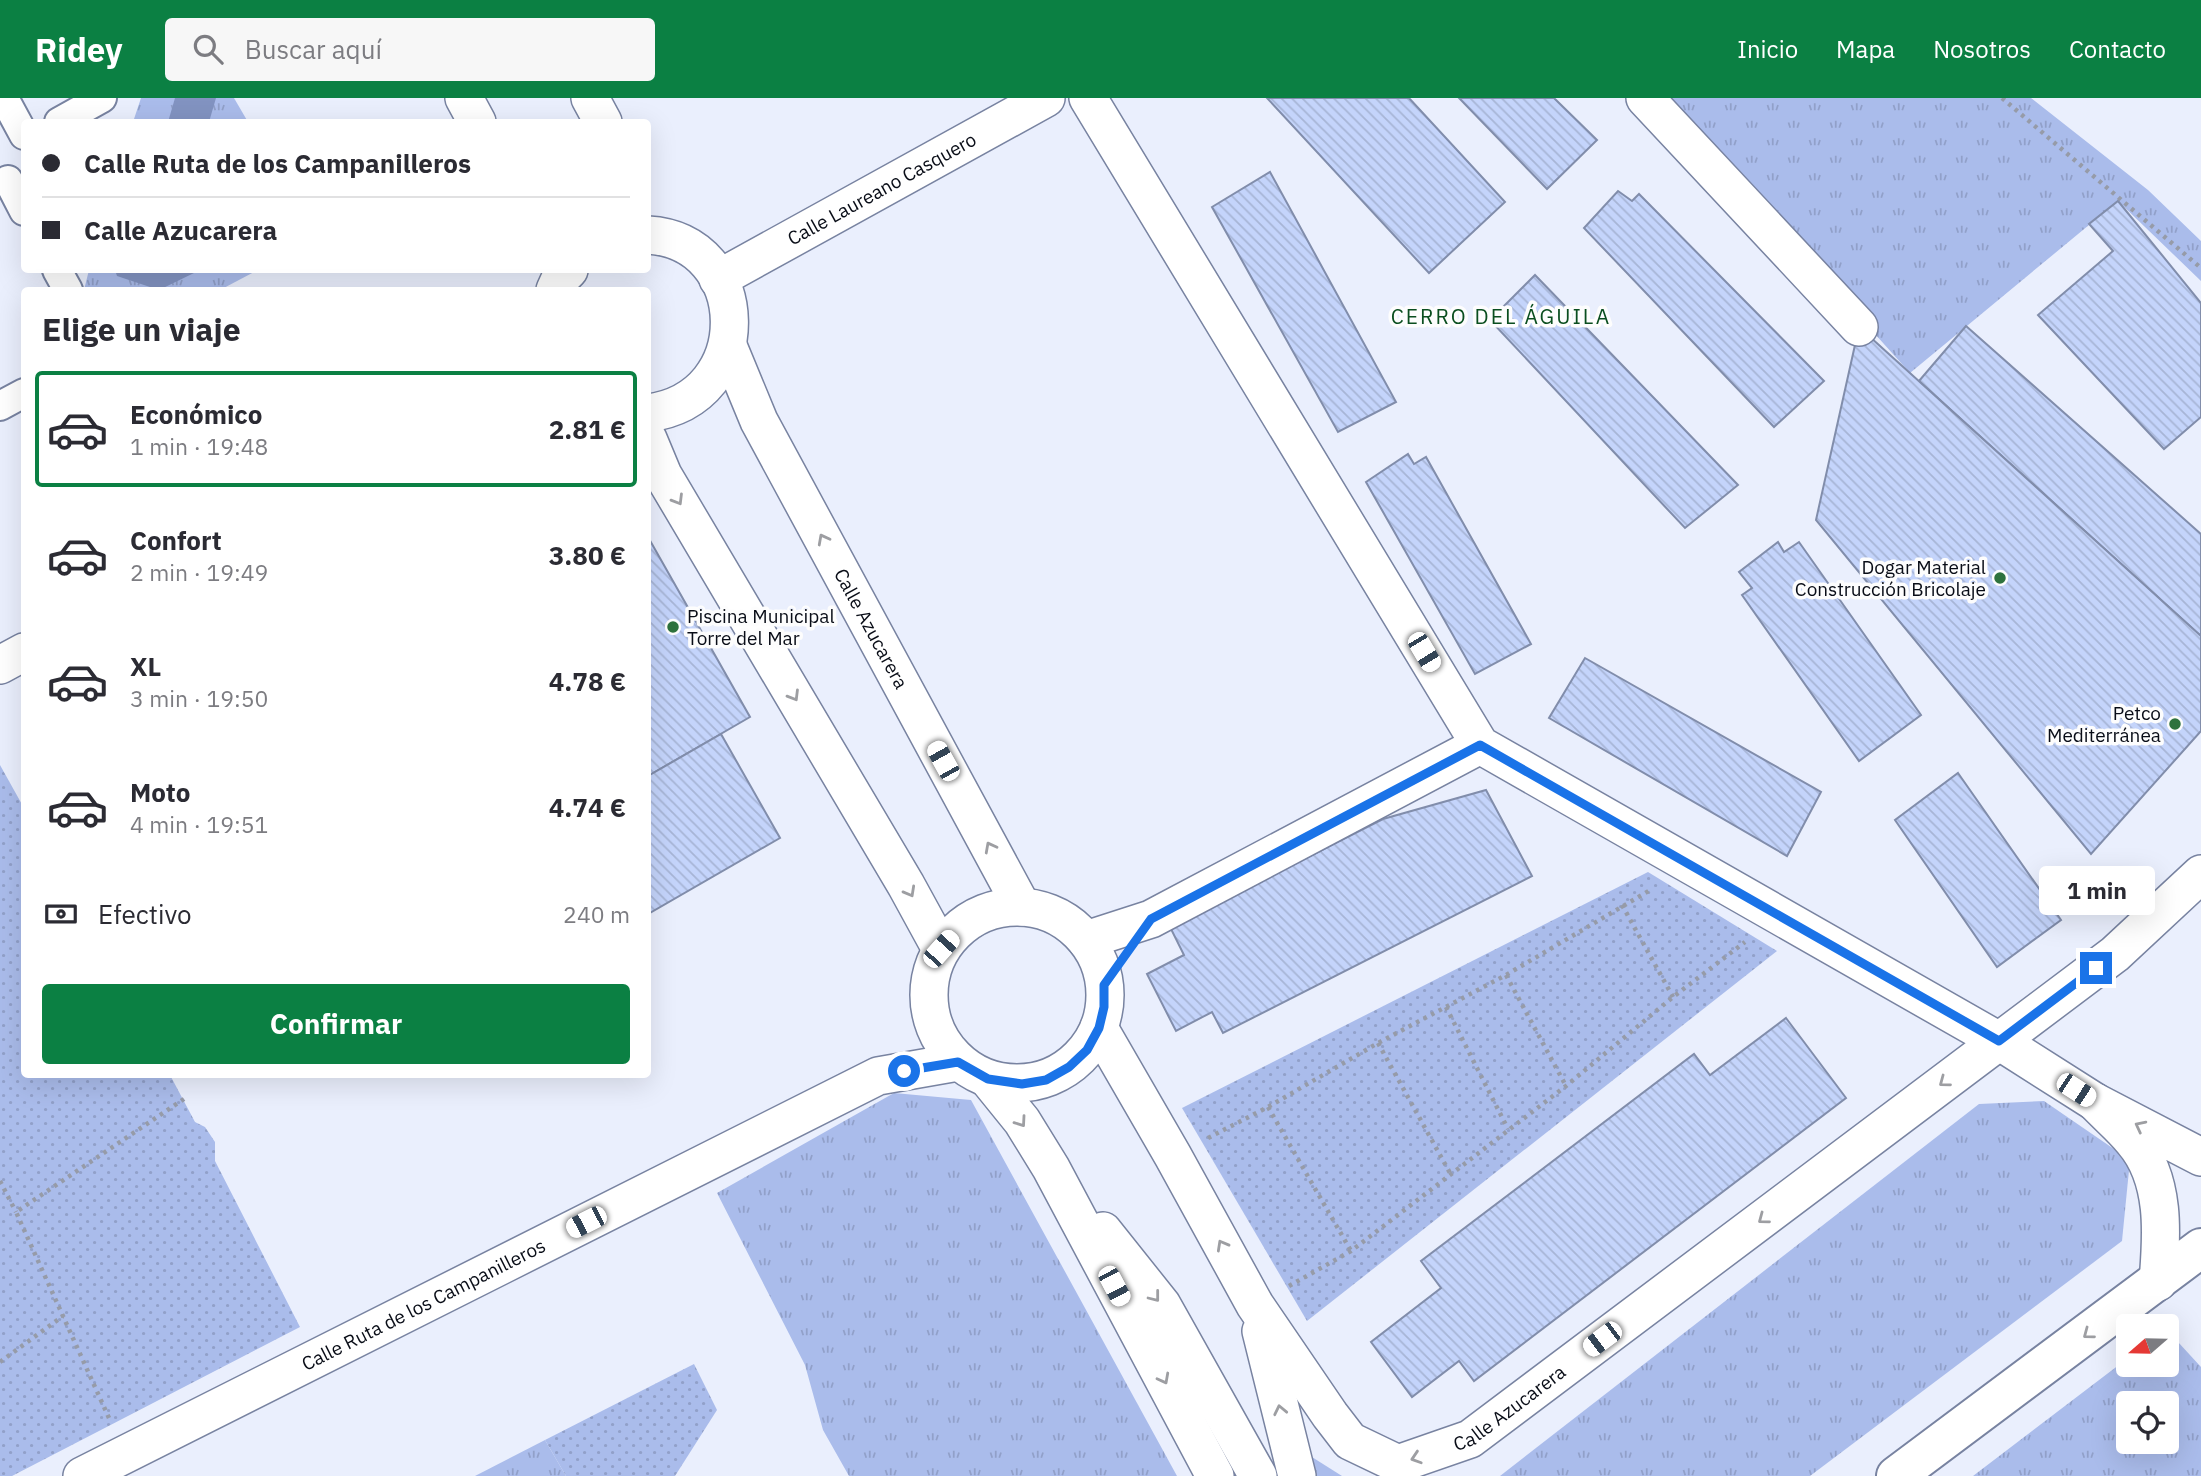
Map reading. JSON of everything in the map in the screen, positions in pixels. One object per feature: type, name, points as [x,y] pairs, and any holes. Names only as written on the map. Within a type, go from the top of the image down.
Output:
[{"type":"main road","points":[[1896,1476],[2201,1248]]},
{"type":"street","points":[[4,98],[21,129]]},
{"type":"street","points":[[64,119],[102,98]]},
{"type":"street","points":[[464,98],[475,119]]},
{"type":"street","points":[[590,98],[601,119]]},
{"type":"street","name":"Calle Laureano Casquero","points":[[718,279],[1046,98]]},
{"type":"street","points":[[1088,98],[1480,745],[1999,1041],[2095,1102],[2201,1157]]},
{"type":"street","points":[[1645,98],[1859,327]]},
{"type":"street","points":[[11,178],[21,203]]},
{"type":"street","points":[[651,413],[666,411],[694,396],[715,374],[728,346],[731,323],[727,300],[718,279],[704,260],[653,226]]},
{"type":"street","name":"Calle Azucarera","points":[[728,346],[759,421],[1022,907]]},
{"type":"street","points":[[0,406],[21,395]]},
{"type":"street","points":[[651,446],[663,475],[906,885],[941,949]]},
{"type":"street","points":[[0,665],[21,654]]},
{"type":"street","points":[[1086,940],[1151,919],[1480,745]]},
{"type":"street","name":"Calle Azucarera","points":[[1099,1028],[1255,1305],[1330,1415],[1350,1441],[1398,1464],[1470,1439],[2115,954],[2201,874]]},
{"type":"street","points":[[973,1070],[1022,1084],[1046,1080],[1069,1067],[1087,1050],[1099,1028],[1104,1007],[1104,985],[1101,969],[1086,940],[1068,923],[1046,912],[1022,907],[991,911],[962,925],[941,949],[931,971],[928,995],[931,1019],[941,1043],[973,1070],[1022,1121],[1051,1168],[1216,1476]]},
{"type":"street","points":[[1104,985],[1151,919]]},
{"type":"street","name":"Calle Ruta de los Campanilleros","points":[[82,1476],[878,1076],[931,1019]]},
{"type":"street","name":"Calle Ruta de los Campanilleros","points":[[878,1076],[973,1070]]},
{"type":"street","points":[[2095,1102],[2135,1142],[2156,1187],[2161,1225],[2158,1282]]},
{"type":"street","points":[[1051,1168],[1162,1305],[1258,1476]]},
{"type":"street","points":[[1255,1305],[1297,1476]]},
{"type":"path","points":[[2002,98],[2201,268]]},
{"type":"path","points":[[1173,1156],[1268,1107],[1378,1043],[1506,975],[1622,905],[1694,867]]},
{"type":"path","points":[[1622,905],[1673,997]]},
{"type":"path","points":[[1255,1305],[1351,1251],[1566,1086],[1673,997],[1780,916]]},
{"type":"path","points":[[1506,975],[1566,1086]]},
{"type":"path","points":[[1446,1007],[1508,1129]]},
{"type":"path","points":[[1378,1043],[1450,1174]]},
{"type":"path","points":[[16,1212],[184,1099]]},
{"type":"path","points":[[1268,1107],[1351,1251]]},
{"type":"path","points":[[0,1181],[125,1454]]},
{"type":"path","points":[[0,1362],[63,1316]]},
{"type":"green space","points":[[141,98],[234,98],[246,119],[134,119]]},
{"type":"green space","points":[[1663,98],[2031,98],[2148,190],[2201,241],[2201,281],[2118,201],[1910,373]]},
{"type":"green space","points":[[88,273],[252,273],[226,287],[85,287]]},
{"type":"green space","points":[[0,765],[21,803],[21,1078],[172,1078],[195,1122],[205,1127],[215,1142],[215,1161],[300,1327],[12,1476],[0,1476]]},
{"type":"green space","points":[[1648,872],[1777,951],[1307,1321],[1182,1108]]},
{"type":"green space","points":[[894,1093],[971,1100],[1177,1476],[849,1476],[823,1430],[805,1365],[717,1193]]},
{"type":"green space","points":[[2044,1101],[2130,1160],[2122,1241],[1810,1476],[1500,1476],[1979,1104]]},
{"type":"green space","points":[[2179,1343],[2201,1367],[2201,1476],[1973,1476],[2116,1367],[2116,1377],[2179,1377]]},
{"type":"green space","points":[[694,1364],[717,1410],[675,1476],[566,1476],[545,1440]]},
{"type":"green space","points":[[545,1440],[566,1476],[475,1476]]},
{"type":"green space","points":[[1304,1452],[1342,1476],[1317,1476]]},
{"type":"shaded area","points":[[175,98],[216,98],[210,119],[169,119]]},
{"type":"shaded area","points":[[116,273],[194,273],[165,287],[150,287],[117,276]]},
{"type":"building","points":[[1267,98],[1409,98],[1505,202],[1429,273]]},
{"type":"building","points":[[1459,98],[1554,98],[1597,140],[1547,189]]},
{"type":"building","points":[[1270,172],[1396,402],[1338,432],[1212,207]]},
{"type":"building","points":[[1618,191],[1632,201],[1639,194],[1824,381],[1774,427],[1584,228]]},
{"type":"building","points":[[2118,201],[2201,303],[2201,417],[2164,449],[2038,315],[2113,251],[2089,224]]},
{"type":"building","points":[[1535,275],[1738,485],[1685,528],[1490,320]]},
{"type":"building","points":[[1966,326],[2201,534],[2201,636],[1919,381]]},
{"type":"building","name":"Dogar Material Construcción Bricolaje","points":[[1859,327],[2201,636],[2201,731],[2091,854],[1816,520]]},
{"type":"building","points":[[1408,454],[1414,464],[1426,457],[1531,644],[1475,674],[1366,482]]},
{"type":"building","name":"Piscina Municipal Torre del Mar","points":[[651,542],[750,717],[651,774]]},
{"type":"building","points":[[1778,542],[1784,552],[1799,542],[1921,715],[1859,761],[1742,595],[1752,588],[1739,572]]},
{"type":"building","points":[[1585,658],[1821,792],[1787,856],[1549,718]]},
{"type":"building","points":[[721,734],[780,838],[651,912],[651,774]]},
{"type":"building","points":[[1958,773],[2061,920],[1997,967],[1895,820]]},
{"type":"building","points":[[1486,790],[1532,876],[1223,1033],[1212,1012],[1176,1031],[1147,974],[1184,955],[1170,927],[1383,819]]},
{"type":"building","points":[[1786,1018],[1846,1098],[1474,1381],[1459,1361],[1412,1397],[1371,1342],[1441,1288],[1421,1261],[1694,1054],[1710,1075]]},
{"type":"place","name":"Dogar Material Construcción Bricolaje","points":[[2000,578]]},
{"type":"place","name":"Piscina Municipal Torre del Mar","points":[[673,627]]},
{"type":"place","name":"Petco Mediterránea","points":[[2175,724]]},
{"type":"district","name":"CERRO DEL ÁGUILA","points":[[1501,317]]},
{"type":"route","points":[[904,1071],[958,1062],[988,1079],[1022,1084],[1046,1080],[1069,1067],[1087,1050],[1099,1028],[1104,1007],[1104,985],[1151,919],[1480,745],[1999,1041],[2096,968]]}]
